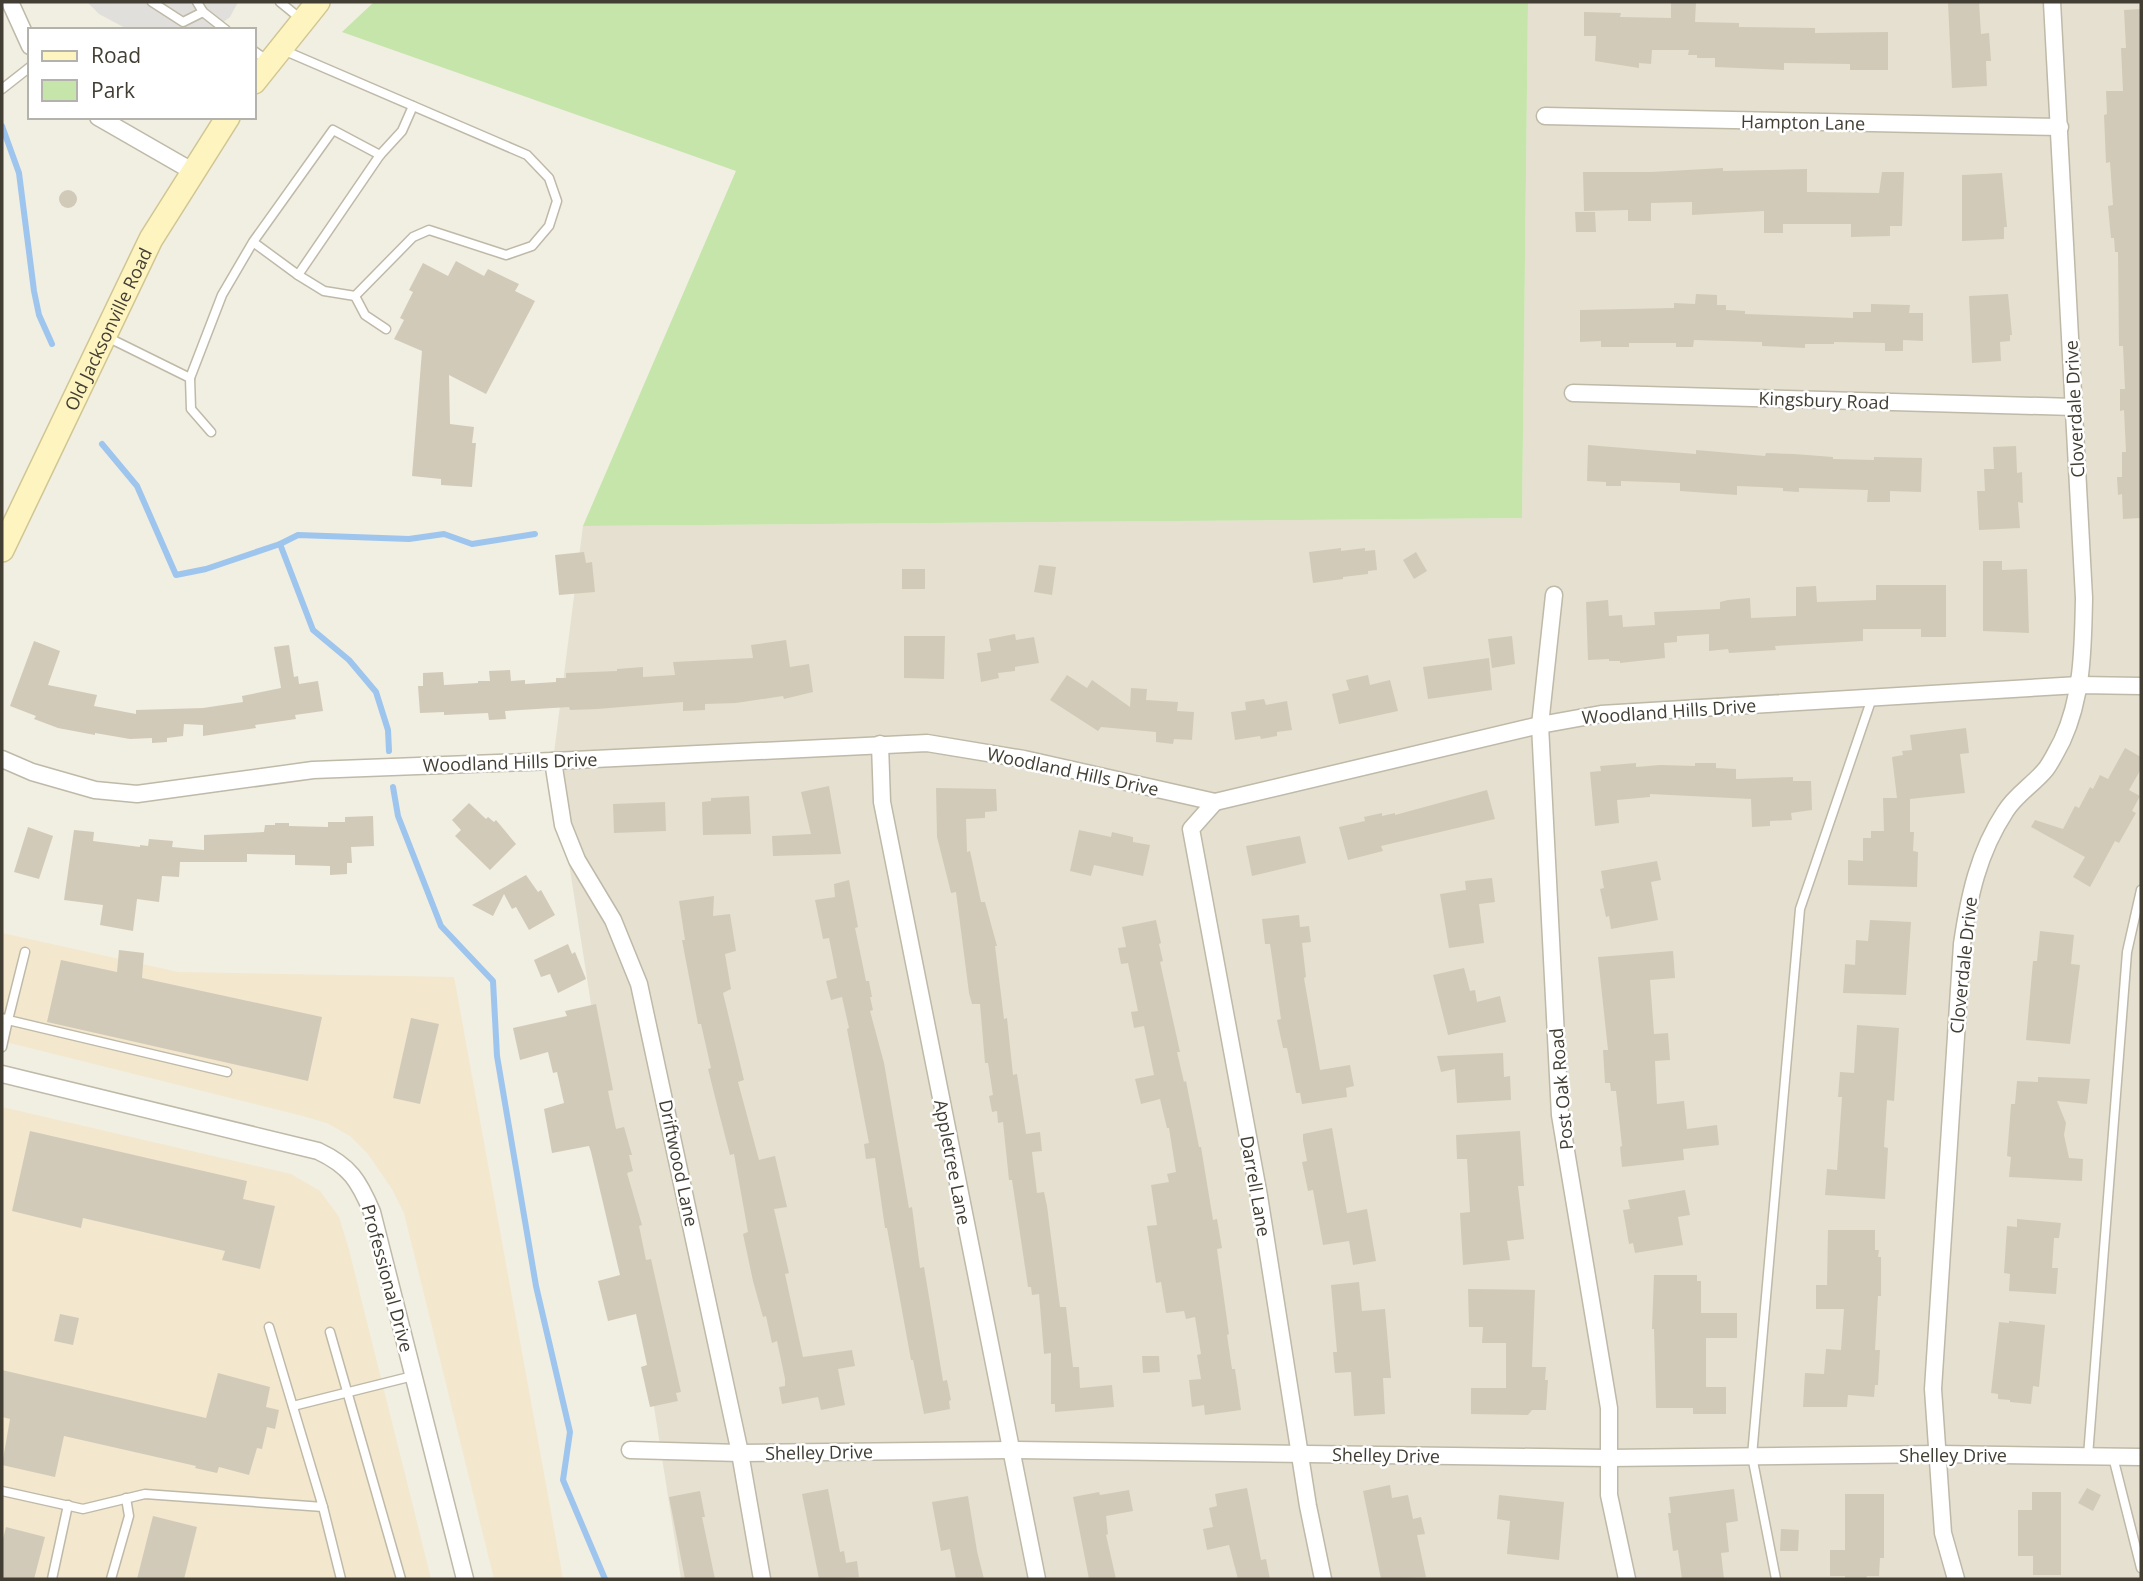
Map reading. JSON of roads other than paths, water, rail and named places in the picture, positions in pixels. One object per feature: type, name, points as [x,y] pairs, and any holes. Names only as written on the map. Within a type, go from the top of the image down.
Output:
[{"type":"main road","points":[[256,78],[267,53],[318,2]]},
{"type":"main road","name":"Old Jacksonville Road","points":[[2,550],[152,239],[227,119]]},
{"type":"street","points":[[10,2],[28,42]]},
{"type":"street","name":"Cloverdale Drive","points":[[1956,1579],[1943,1533],[1933,1389],[1962,944],[1970,890],[1986,847],[2006,810],[2047,768],[2063,739],[2079,685],[2083,650],[2084,598],[2052,2]]},
{"type":"street","name":"Hampton Lane","points":[[1545,116],[2060,127]]},
{"type":"street","points":[[102,119],[192,171]]},
{"type":"street","name":"Kingsbury Road","points":[[1573,393],[2074,407]]},
{"type":"street","name":"Post Oak Road","points":[[1554,595],[1539,725],[1560,1115],[1609,1409],[1609,1496],[1628,1579]]},
{"type":"street","name":"Woodland Hills Drive","points":[[2,759],[32,772],[95,790],[137,794],[313,769],[553,761],[927,743],[974,750],[1215,802],[1539,725],[1601,713],[2079,685],[2141,686]]},
{"type":"street","name":"Appletree Lane","points":[[880,744],[882,802],[1037,1579]]},
{"type":"street","name":"Driftwood Lane","points":[[553,761],[563,825],[577,860],[613,920],[639,984],[740,1453],[762,1579]]},
{"type":"street","name":"Darrell Lane","points":[[1215,802],[1191,829],[1259,1196],[1308,1506],[1323,1579]]},
{"type":"street","name":"Professional Drive","points":[[2,1074],[318,1152],[338,1160],[353,1174],[364,1191],[372,1212],[465,1579]]},
{"type":"street","name":"Shelley Drive","points":[[630,1450],[740,1453],[1011,1450],[1608,1458],[1939,1454],[2141,1457]]},
{"type":"lane","points":[[152,2],[183,22],[203,12]]},
{"type":"lane","points":[[197,2],[203,12],[223,28]]},
{"type":"lane","points":[[280,2],[302,20]]},
{"type":"lane","points":[[267,53],[413,106],[527,155],[549,178],[557,201],[549,226],[532,246],[506,255],[429,230],[413,237],[355,296]]},
{"type":"lane","points":[[2,89],[28,69]]},
{"type":"lane","points":[[298,275],[380,155],[402,131],[413,106]]},
{"type":"lane","points":[[211,432],[191,409],[190,378],[222,295],[253,242],[333,130],[380,155]]},
{"type":"lane","points":[[253,242],[324,291],[355,296]]},
{"type":"lane","points":[[355,296],[365,316],[386,329]]},
{"type":"lane","points":[[104,336],[190,378]]},
{"type":"lane","points":[[1776,1579],[1752,1456],[1800,909],[1872,698]]},
{"type":"lane","points":[[2088,1456],[2127,952],[2141,890]]},
{"type":"lane","points":[[2,1047],[5,1019],[25,952]]},
{"type":"lane","points":[[5,1019],[227,1072]]},
{"type":"lane","points":[[269,1327],[323,1507],[341,1579]]},
{"type":"lane","points":[[330,1332],[401,1579]]},
{"type":"lane","points":[[293,1406],[413,1376]]},
{"type":"lane","points":[[2113,1457],[2141,1568]]},
{"type":"lane","points":[[2,1491],[83,1509],[145,1493],[323,1507]]},
{"type":"lane","points":[[111,1579],[129,1516],[126,1498]]},
{"type":"lane","points":[[52,1579],[68,1505]]},
{"type":"waterway","points":[[2,126],[19,173],[39,315],[52,344]]},
{"type":"waterway","points":[[102,444],[137,486],[176,575],[206,569],[280,544],[313,630],[349,660],[376,692],[388,730],[389,751]]},
{"type":"waterway","points":[[280,544],[298,535],[409,539],[444,534],[472,544],[535,534]]},
{"type":"waterway","points":[[393,787],[398,816],[441,926],[493,981],[497,1056],[536,1286],[570,1432],[563,1480],[605,1579]]}]
